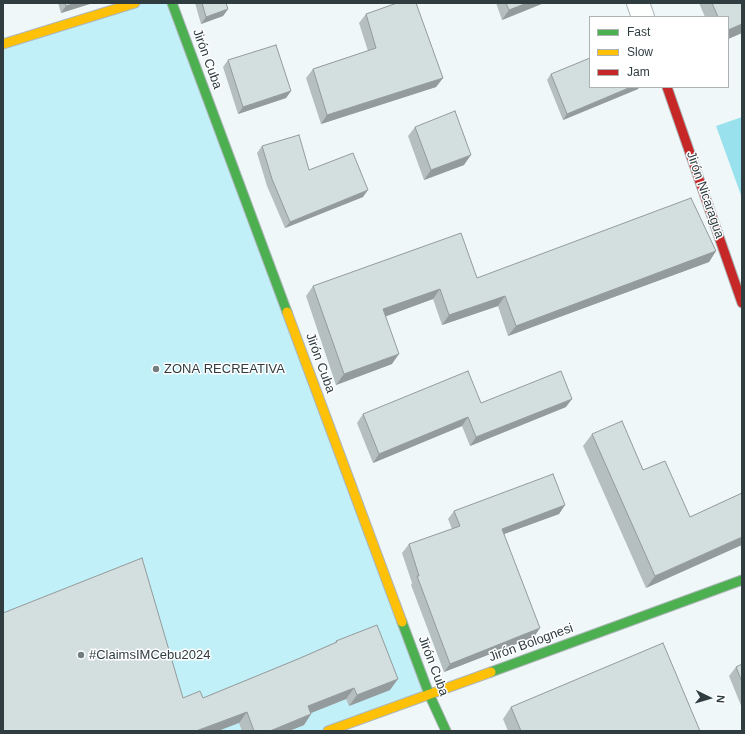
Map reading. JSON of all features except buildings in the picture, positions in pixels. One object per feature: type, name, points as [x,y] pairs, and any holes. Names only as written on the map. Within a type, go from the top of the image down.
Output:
[{"type":"street","points":[[3,44],[135,3]]},
{"type":"street","name":"Jirón Cuba","points":[[172,3],[429,694],[446,731]]},
{"type":"street","points":[[638,3],[643,16]]},
{"type":"street","name":"Jirón Nicaragua","points":[[667,88],[742,303]]},
{"type":"street","name":"Jirón Bolognesi","points":[[328,731],[742,580]]},
{"type":"shaded area","name":"ZONA RECREATIVA","points":[[135,3],[172,3],[429,694],[333,731],[3,731],[3,44]]},
{"type":"shaded area","points":[[742,117],[742,198],[716,126]]},
{"type":"traffic: fast","points":[[172,3],[287,312]]},
{"type":"traffic: fast","points":[[491,672],[742,580]]},
{"type":"traffic: fast","points":[[402,622],[429,694],[446,731]]},
{"type":"traffic: slow","points":[[3,44],[135,3]]},
{"type":"traffic: slow","points":[[287,312],[402,622]]},
{"type":"traffic: slow","points":[[328,731],[491,672]]},
{"type":"traffic: jam","points":[[667,88],[742,303]]},
{"type":"place","name":"ZONA RECREATIVA","points":[[156,369]]},
{"type":"place","name":"#ClaimsIMCebu2024","points":[[81,655]]}]
